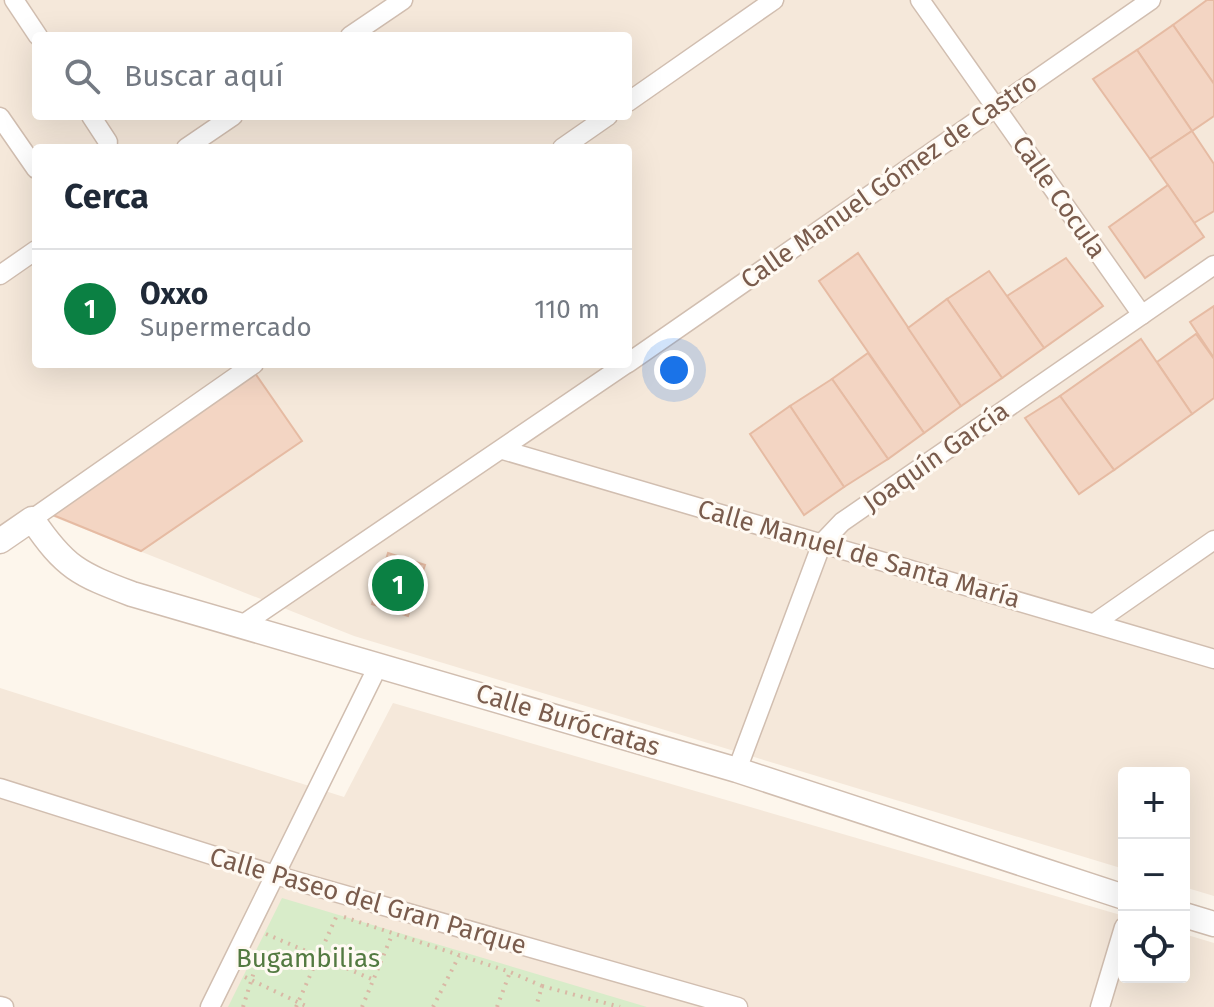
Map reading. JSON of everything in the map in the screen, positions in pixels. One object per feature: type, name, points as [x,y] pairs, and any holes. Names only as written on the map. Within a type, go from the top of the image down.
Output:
[{"type":"street","points":[[14,0],[35,32]]},
{"type":"street","points":[[356,32],[403,0]]},
{"type":"street","points":[[632,99],[774,0]]},
{"type":"street","name":"Calle Cocula","points":[[920,0],[1142,315]]},
{"type":"street","name":"Calle Manuel Gómez de Castro","points":[[632,360],[1151,0]]},
{"type":"street","points":[[0,117],[32,163]]},
{"type":"street","points":[[94,120],[108,142]]},
{"type":"street","points":[[192,144],[227,120]]},
{"type":"street","points":[[568,144],[602,120]]},
{"type":"street","points":[[0,275],[32,253]]},
{"type":"street","name":"Joaquín García","points":[[737,770],[822,543],[842,522],[1214,265]]},
{"type":"street","points":[[0,541],[248,368]]},
{"type":"street","name":"Calle Manuel Gómez de Castro","points":[[242,625],[620,368]]},
{"type":"street","name":"Calle Manuel de Santa María","points":[[503,450],[1214,659]]},
{"type":"street","name":"Calle Burócratas","points":[[32,519],[56,554],[83,576],[737,770],[1118,895]]},
{"type":"street","points":[[1096,622],[1214,540]]},
{"type":"street","points":[[210,1007],[379,664]]},
{"type":"street","name":"Calle Paseo del Gran Parque","points":[[0,788],[275,875],[738,1007]]},
{"type":"street","points":[[1190,917],[1214,924]]},
{"type":"street","points":[[1100,1007],[1118,947]]},
{"type":"path","points":[[297,1005],[337,915],[510,972],[542,986],[620,1007]]},
{"type":"path","points":[[243,1007],[269,920]]},
{"type":"path","points":[[264,933],[374,980]]},
{"type":"path","points":[[362,1007],[393,935]]},
{"type":"path","points":[[435,1006],[459,956]]},
{"type":"path","points":[[228,970],[297,1005],[308,1007]]},
{"type":"path","points":[[497,1007],[510,972]]},
{"type":"path","points":[[536,1007],[542,986]]},
{"type":"shaded area","points":[[0,0],[1214,0],[1214,896],[1190,889],[1190,767],[1118,767],[1118,867],[354,636],[31,508],[0,526]]},
{"type":"shaded area","points":[[0,688],[344,797],[393,703],[1118,914],[1118,983],[1190,983],[1190,936],[1214,943],[1214,1007],[0,1007]]},
{"type":"green space","name":"Bugambilias","points":[[282,898],[647,1007],[228,1007]]},
{"type":"building","points":[[1207,0],[1214,0],[1214,84],[1173,25]]},
{"type":"building","points":[[1173,25],[1214,84],[1214,116],[1192,131],[1137,50]]},
{"type":"building","points":[[1137,50],[1192,131],[1150,159],[1093,79]]},
{"type":"building","points":[[1192,131],[1214,164],[1214,211],[1194,223],[1150,159]]},
{"type":"building","points":[[1168,185],[1204,237],[1145,278],[1109,227]]},
{"type":"building","points":[[858,253],[961,406],[924,433],[819,281]]},
{"type":"building","points":[[1066,258],[1103,306],[1044,348],[1007,296]]},
{"type":"building","points":[[989,271],[1044,348],[1002,378],[947,299]]},
{"type":"building","points":[[947,299],[1002,378],[961,406],[908,328]]},
{"type":"building","points":[[1214,306],[1214,358],[1190,322]]},
{"type":"building","points":[[1196,334],[1214,359],[1214,398],[1192,414],[1157,362]]},
{"type":"building","points":[[1141,339],[1192,414],[1114,470],[1060,396]]},
{"type":"building","points":[[868,353],[924,433],[888,459],[832,379]]},
{"type":"building","points":[[247,368],[251,368],[302,441],[141,551],[43,511]]},
{"type":"building","points":[[832,379],[888,459],[844,487],[790,406]]},
{"type":"building","points":[[1060,396],[1114,470],[1079,494],[1025,418]]},
{"type":"building","points":[[790,406],[844,487],[804,515],[750,434]]},
{"type":"building","points":[[388,553],[425,565],[408,616],[372,604]]},
{"type":"place","name":"Oxxo","points":[[398,585]]}]
